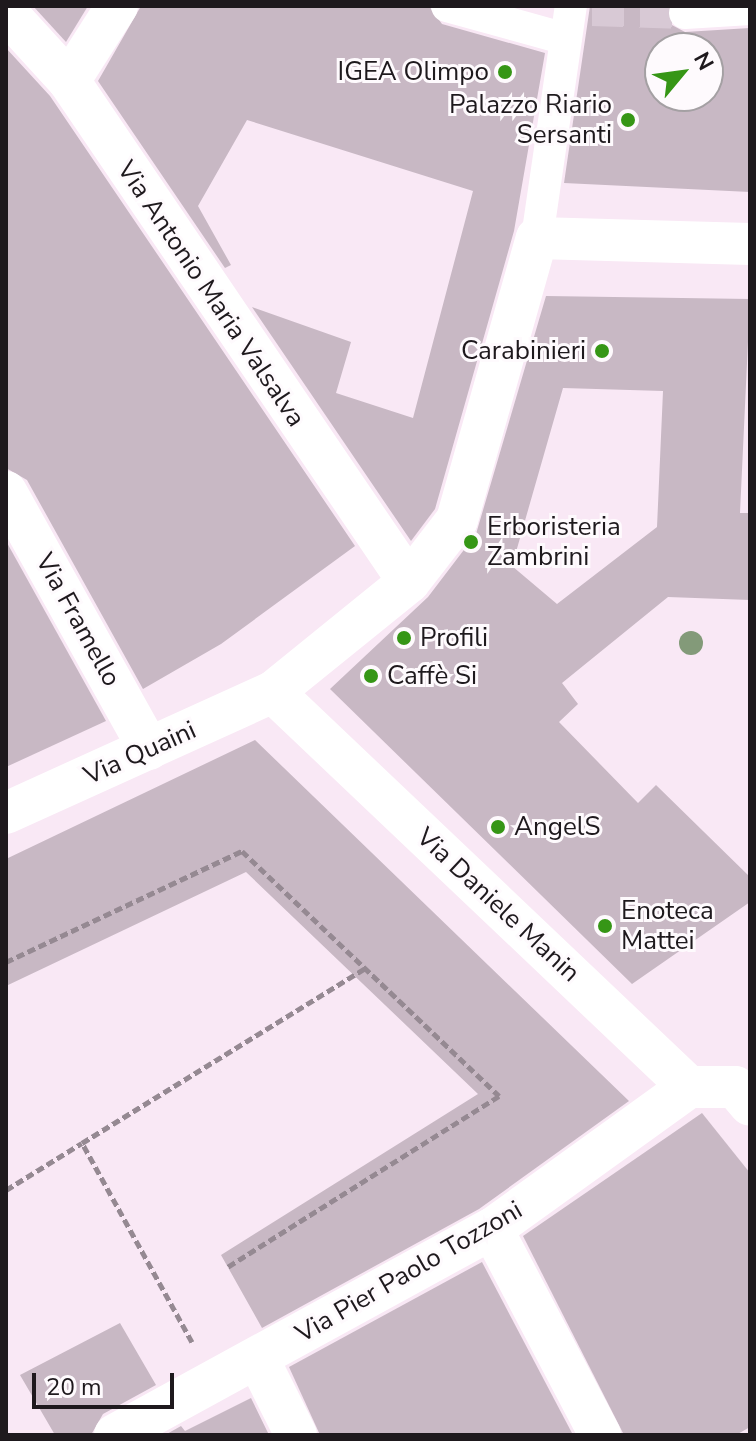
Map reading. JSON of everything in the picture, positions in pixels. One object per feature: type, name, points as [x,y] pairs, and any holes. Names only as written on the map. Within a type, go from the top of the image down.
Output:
[{"type":"street","points":[[69,81],[117,6]]},
{"type":"street","points":[[447,6],[575,16],[537,238],[750,244]]},
{"type":"street","points":[[685,13],[750,9]]},
{"type":"street","name":"Via Antonio Maria Valsalva","points":[[6,12],[69,81],[409,582]]},
{"type":"street","name":"Via Quaini","points":[[6,813],[273,692],[409,582],[457,520],[537,238]]},
{"type":"street","name":"Via Framello","points":[[6,492],[149,749]]},
{"type":"street","name":"Via Daniele Manin","points":[[273,692],[689,1087]]},
{"type":"street","points":[[689,1087],[745,1090]]},
{"type":"street","name":"Via Pier Paolo Tozzoni","points":[[115,1435],[492,1229],[689,1087]]},
{"type":"street","points":[[492,1229],[600,1435]]},
{"type":"street","points":[[258,1359],[296,1435]]},
{"type":"path","points":[[6,962],[242,851],[499,1096],[227,1267]]},
{"type":"path","points":[[6,1190],[365,968]]},
{"type":"path","points":[[82,1143],[214,1381]]},
{"type":"building","points":[[33,6],[88,6],[66,42]]},
{"type":"building","points":[[141,6],[429,6],[442,24],[545,53],[514,231],[435,509],[411,541],[252,307],[351,342],[336,393],[413,418],[473,191],[247,120],[198,206],[231,265],[225,268],[98,81]]},
{"type":"building","name":"Palazzo Riario Sersanti","points":[[590,6],[668,6],[670,24],[685,32],[750,28],[750,192],[564,183]]},
{"type":"building","points":[[6,48],[50,96],[355,546],[221,644],[143,689],[27,480],[6,468]]},
{"type":"building","points":[[546,296],[750,299],[740,513],[750,513],[750,600],[668,597],[562,683],[578,704],[559,722],[638,803],[656,785],[750,877],[750,902],[632,984],[330,689],[428,597],[476,534]],"holes":[[[563,388],[663,391],[657,527],[557,604],[512,566]]]},
{"type":"building","points":[[6,541],[106,721],[6,767]]},
{"type":"building","points":[[255,740],[629,1101],[479,1209],[262,1328],[221,1255],[478,1094],[246,872],[6,986],[6,859]]},
{"type":"building","points":[[702,1113],[750,1173],[750,1427],[736,1435],[624,1435],[523,1236]]},
{"type":"building","points":[[482,1262],[573,1435],[320,1435],[289,1367]]},
{"type":"building","points":[[120,1323],[156,1385],[103,1414],[91,1435],[55,1435],[20,1375]]},
{"type":"building","points":[[251,1398],[269,1435],[165,1435],[181,1426],[185,1431]]},
{"type":"tunnel","points":[[592,10],[685,13]]},
{"type":"place","name":"IGEA Olimpo","points":[[505,72]]},
{"type":"place","name":"Palazzo Riario Sersanti","points":[[628,120]]},
{"type":"place","name":"Carabinieri","points":[[602,351]]},
{"type":"place","name":"Erboristeria Zambrini","points":[[471,542]]},
{"type":"place","name":"Profili","points":[[404,638]]},
{"type":"place","name":"Caffè Si","points":[[371,676]]},
{"type":"place","name":"AngelS","points":[[498,827]]},
{"type":"place","name":"Enoteca Mattei","points":[[605,926]]}]
